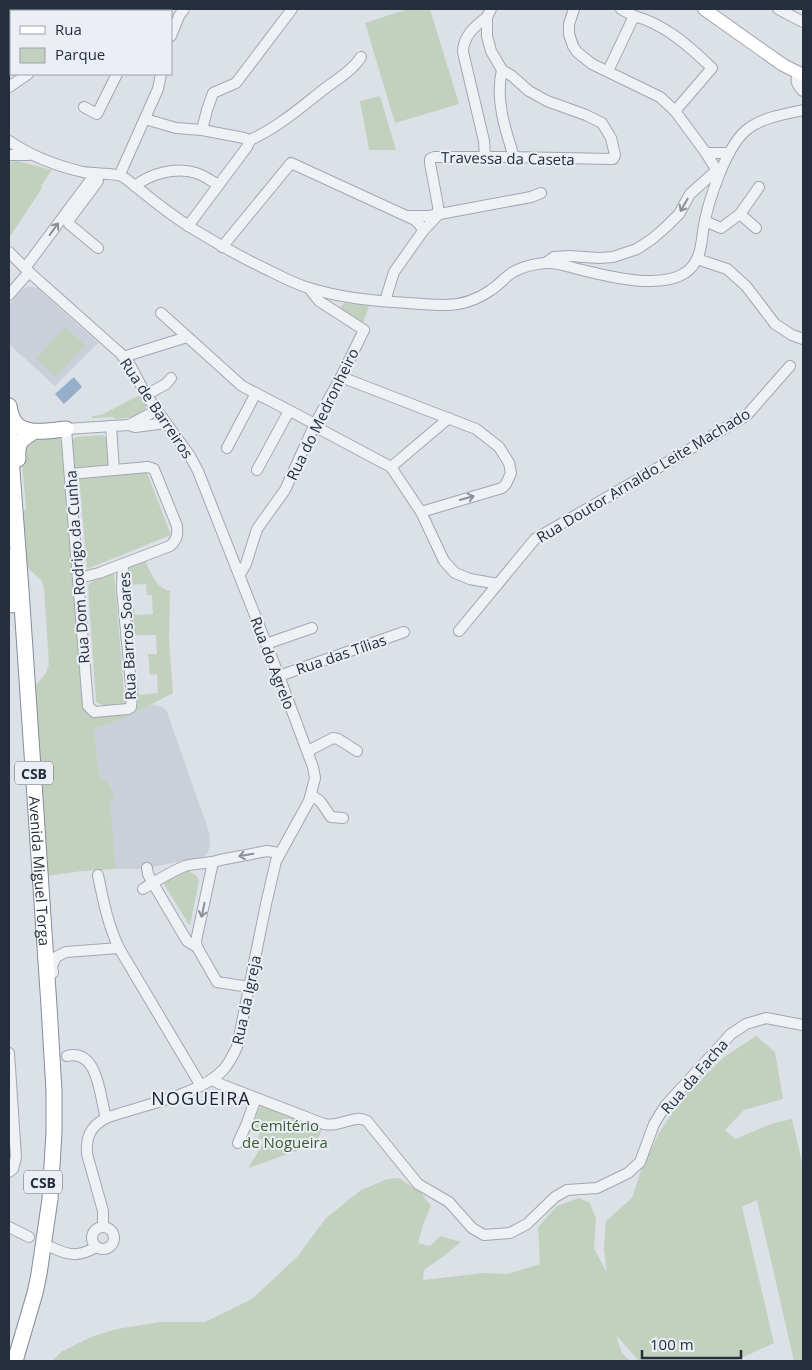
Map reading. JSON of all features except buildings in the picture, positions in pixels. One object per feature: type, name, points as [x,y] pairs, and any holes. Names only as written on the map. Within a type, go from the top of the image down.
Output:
[{"type":"highway","points":[[9,406],[13,421],[17,426],[32,432],[66,429]]},
{"type":"highway","name":"Avenida Miguel Torga","points":[[9,431],[16,507],[44,936],[46,1010]]},
{"type":"highway","points":[[16,507],[21,497],[18,450],[20,441],[32,432]]},
{"type":"highway","name":"Avenida Miguel Torga","points":[[9,557],[46,1010]]},
{"type":"highway","name":"CSB","points":[[9,1347],[29,1275],[42,1191],[45,1146],[46,1010]]},
{"type":"highway","name":"CSB","points":[[15,1361],[36,1293],[50,1199],[54,1132],[54,1091],[46,1010]]},
{"type":"main road","points":[[704,9],[783,65],[801,74]]},
{"type":"street","points":[[36,10],[42,9]]},
{"type":"street","points":[[172,34],[184,9]]},
{"type":"street","points":[[202,130],[213,92],[236,83],[292,9]]},
{"type":"street","points":[[574,9],[569,24],[569,34],[577,52],[592,64],[660,97],[676,111],[718,172]]},
{"type":"street","points":[[621,9],[634,16],[644,18],[669,32],[691,48],[712,68],[676,111]]},
{"type":"street","points":[[778,9],[803,22]]},
{"type":"street","points":[[489,13],[487,36],[491,51],[502,70],[499,99],[514,157]]},
{"type":"street","points":[[485,157],[484,141],[463,47],[466,37],[489,13]]},
{"type":"street","points":[[608,71],[634,16]]},
{"type":"street","points":[[145,119],[176,128],[202,130],[250,140],[265,134],[288,118],[344,74],[361,57]]},
{"type":"street","name":"Travessa da Caseta","points":[[438,215],[430,163],[430,159],[434,157],[613,159],[615,155],[611,138],[602,123],[547,101],[529,91],[502,70]]},
{"type":"street","points":[[801,74],[796,80],[798,86],[803,90]]},
{"type":"street","points":[[9,87],[27,75]]},
{"type":"street","points":[[84,107],[97,114],[117,75]]},
{"type":"street","points":[[120,174],[158,89],[161,75]]},
{"type":"street","points":[[9,155],[33,156],[83,172],[120,174],[188,226],[222,247],[309,288],[348,297],[447,305],[462,304],[490,290],[514,272],[528,266],[546,263],[560,264],[628,280],[660,280],[674,278],[683,274],[698,259],[705,221],[718,172],[746,129],[768,119],[803,110]]},
{"type":"street","points":[[188,226],[247,147],[250,140]]},
{"type":"street","points":[[9,141],[12,149],[9,155]]},
{"type":"street","points":[[9,141],[33,156]]},
{"type":"street","points":[[706,153],[729,153]]},
{"type":"street","points":[[222,247],[292,163],[415,220],[423,231]]},
{"type":"street","points":[[135,186],[151,176],[182,171],[198,174],[218,185]]},
{"type":"street","points":[[546,263],[554,257],[612,257],[637,249],[668,226],[679,214],[690,194],[718,172]]},
{"type":"street","points":[[98,248],[69,224],[69,220],[99,174]]},
{"type":"street","points":[[9,295],[99,174]]},
{"type":"street","points":[[705,221],[721,228],[740,214],[758,187]]},
{"type":"street","points":[[406,216],[438,215],[531,197],[541,193]]},
{"type":"street","points":[[740,214],[756,228]]},
{"type":"street","points":[[385,301],[394,272],[423,231],[438,215]]},
{"type":"street","name":"Rua de Barreiros","points":[[9,252],[123,357],[132,368],[146,395],[190,456],[198,471],[240,574]]},
{"type":"street","points":[[698,259],[727,269],[746,286],[775,324],[792,335],[803,339]]},
{"type":"street","name":"Rua do Medronheiro","points":[[240,574],[246,564],[257,529],[285,490],[314,425],[341,377],[364,330],[319,301],[309,288]]},
{"type":"street","points":[[161,313],[242,386],[391,467],[420,512],[444,561],[455,573],[470,579],[498,584]]},
{"type":"street","points":[[123,357],[188,337]]},
{"type":"street","name":"Rua Doutor Arnaldo Leite Machado","points":[[459,631],[535,539],[747,415],[790,366]]},
{"type":"street","points":[[341,377],[476,429],[499,447],[510,462],[511,474],[502,488],[420,512]]},
{"type":"street","points":[[146,395],[168,383],[171,378]]},
{"type":"street","points":[[227,448],[256,393]]},
{"type":"street","points":[[129,425],[157,410]]},
{"type":"street","points":[[257,470],[289,411]]},
{"type":"street","points":[[391,467],[449,418]]},
{"type":"street","points":[[66,429],[129,425],[135,427],[166,423]]},
{"type":"street","points":[[111,426],[114,470]]},
{"type":"street","name":"Rua Dom Rodrigo da Cunha","points":[[66,429],[75,473],[79,578],[88,706]]},
{"type":"street","name":"Rua Barros Soares","points":[[75,473],[148,467],[154,469],[177,526],[178,535],[170,546],[99,573],[79,578]]},
{"type":"street","points":[[235,564],[247,558]]},
{"type":"street","name":"Rua Barros Soares","points":[[88,706],[94,712],[128,709],[131,707],[132,696],[122,589],[123,564]]},
{"type":"street","name":"Rua do Agrelo","points":[[240,574],[308,751]]},
{"type":"street","points":[[266,644],[312,628]]},
{"type":"street","name":"Rua das Tílias","points":[[279,676],[404,632]]},
{"type":"street","points":[[308,751],[333,738],[358,751]]},
{"type":"street","name":"Rua da Igreja","points":[[103,1227],[102,1210],[87,1154],[91,1130],[97,1123],[106,1118],[201,1086],[212,1080],[223,1070],[237,1047],[271,879],[279,853],[299,820],[311,795],[315,778],[308,751]]},
{"type":"street","points":[[311,795],[320,801],[331,817],[343,818]]},
{"type":"street","points":[[143,889],[186,866],[267,851],[279,853]]},
{"type":"street","points":[[213,862],[196,941],[197,947],[217,982],[249,987]]},
{"type":"street","points":[[147,868],[152,883],[187,941],[197,947]]},
{"type":"street","points":[[98,875],[107,920],[119,948],[201,1086]]},
{"type":"street","points":[[44,936],[53,946],[66,952]]},
{"type":"street","points":[[46,1010],[53,993],[52,966],[56,957],[66,952],[119,948]]},
{"type":"street","name":"Rua da Facha","points":[[212,1080],[324,1124],[332,1125],[355,1118],[367,1121],[418,1184],[448,1202],[472,1228],[484,1234],[510,1233],[527,1224],[555,1197],[567,1190],[597,1188],[628,1174],[640,1162],[654,1124],[665,1106],[731,1034],[746,1024],[766,1018],[803,1025]]},
{"type":"street","points":[[9,1054],[11,1125],[16,1157],[12,1168]]},
{"type":"street","points":[[67,1056],[79,1055],[87,1061],[95,1072],[106,1118]]},
{"type":"street","points":[[238,1143],[256,1098]]},
{"type":"street","points":[[9,1227],[29,1237]]},
{"type":"street","points":[[103,1227],[111,1230],[113,1233],[114,1240],[107,1249],[96,1247],[92,1241],[93,1234],[97,1229],[103,1227]]},
{"type":"street","points":[[51,1247],[74,1255],[86,1253],[96,1247]]},
{"type":"shaded area","points":[[29,286],[37,288],[98,343],[55,386],[9,344],[9,305],[22,290]]},
{"type":"shaded area","points":[[149,704],[163,707],[167,712],[209,832],[209,850],[203,857],[147,868],[116,869],[110,799],[104,781],[99,775],[94,729],[125,718]]},
{"type":"green space","points":[[408,9],[430,9],[459,104],[395,123],[365,23]]},
{"type":"green space","points":[[380,96],[396,150],[369,150],[360,101]]},
{"type":"green space","points":[[17,161],[52,170],[9,238],[9,162]]},
{"type":"green space","points":[[344,303],[369,306],[363,323],[340,308]]},
{"type":"green space","points":[[65,327],[85,345],[56,377],[36,359]]},
{"type":"green space","points":[[140,395],[146,402],[146,408],[140,415],[114,419],[113,417],[92,418],[92,416],[101,415]]},
{"type":"green space","points":[[103,435],[107,439],[109,465],[73,468],[72,441],[75,437]]},
{"type":"green space","points":[[58,438],[61,440],[83,702],[89,714],[132,711],[136,707],[135,681],[138,681],[139,695],[158,693],[157,674],[150,675],[148,654],[157,654],[156,635],[131,635],[130,609],[134,608],[135,615],[153,614],[152,595],[147,595],[146,584],[128,585],[128,566],[145,560],[157,583],[170,591],[169,641],[173,693],[125,718],[94,729],[99,775],[110,786],[115,797],[110,799],[116,869],[47,876],[35,686],[46,673],[49,664],[44,588],[41,580],[27,567],[23,513],[26,508],[21,453],[29,441]]},
{"type":"green space","points":[[146,470],[171,535],[87,569],[79,477]]},
{"type":"green space","points":[[114,572],[125,704],[105,706],[96,702],[88,586],[90,583]]},
{"type":"green space","points":[[183,870],[193,873],[199,880],[190,926],[162,881]]},
{"type":"green space","points":[[756,1036],[775,1052],[783,1099],[744,1110],[725,1130],[735,1139],[774,1123],[792,1119],[803,1167],[803,1361],[794,1361],[757,1200],[742,1207],[774,1343],[735,1361],[639,1361],[616,1335],[622,1353],[630,1361],[52,1361],[61,1352],[91,1337],[117,1329],[160,1322],[205,1322],[252,1299],[297,1257],[326,1218],[361,1190],[388,1179],[399,1178],[421,1193],[431,1206],[418,1243],[430,1246],[440,1236],[461,1242],[424,1270],[423,1280],[484,1273],[508,1274],[540,1264],[538,1227],[557,1206],[579,1198],[590,1203],[596,1219],[594,1248],[607,1273],[604,1249],[606,1221],[632,1198],[642,1168],[659,1133],[682,1098],[724,1057]]},
{"type":"green space","name":"Cemitério de Nogueira","points":[[262,1102],[323,1127],[316,1144],[248,1168],[265,1141],[258,1138],[261,1129],[252,1126]]},
{"type":"water","points":[[74,377],[82,387],[64,404],[55,394]]},
{"type":"district","name":"NOGUEIRA","points":[[201,1098]]}]
